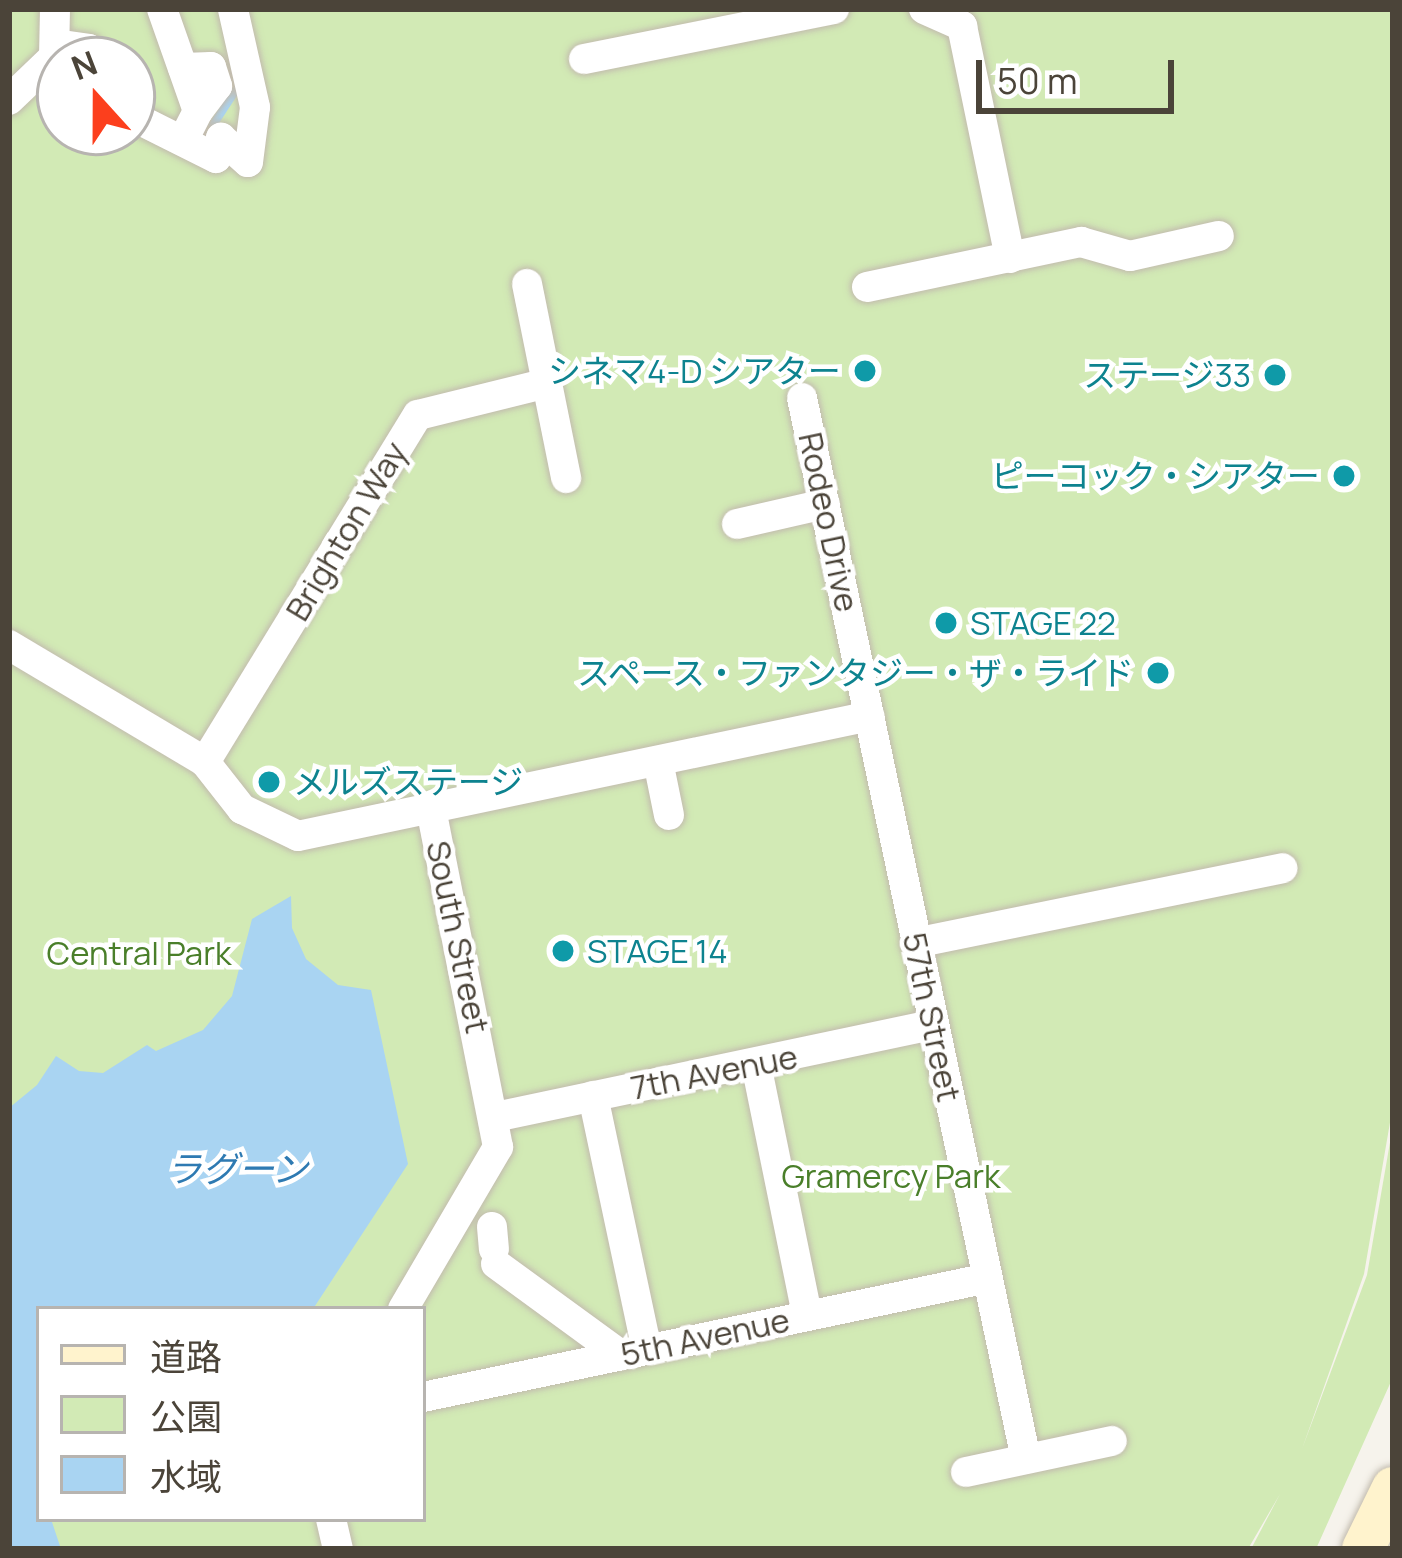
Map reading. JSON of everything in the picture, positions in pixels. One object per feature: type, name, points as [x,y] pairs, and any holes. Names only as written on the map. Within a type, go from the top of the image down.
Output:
[{"type":"street","points":[[162,9],[183,68],[211,67],[218,86],[183,140]]},
{"type":"street","points":[[156,127],[216,158],[221,138],[248,162],[255,106],[233,9]]},
{"type":"street","points":[[584,59],[834,9]]},
{"type":"street","points":[[924,9],[962,26],[1010,258]]},
{"type":"street","points":[[9,100],[36,75]]},
{"type":"street","points":[[867,287],[1081,242],[1130,256],[1220,236]]},
{"type":"street","points":[[527,284],[566,478]]},
{"type":"street","name":"Brighton Way","points":[[205,762],[418,415],[547,382]]},
{"type":"street","name":"Rodeo Drive","points":[[802,398],[870,716]]},
{"type":"street","points":[[737,524],[825,504]]},
{"type":"street","name":"South Street","points":[[9,644],[205,762],[242,809],[288,835],[431,810],[495,1117],[494,1162],[405,1306]]},
{"type":"street","points":[[431,810],[870,716]]},
{"type":"street","name":"57th Street","points":[[870,716],[1026,1459]]},
{"type":"street","points":[[658,761],[669,815]]},
{"type":"street","points":[[915,943],[1282,868]]},
{"type":"street","name":"7th Avenue","points":[[495,1117],[933,1025]]},
{"type":"street","points":[[756,1064],[807,1315]]},
{"type":"street","points":[[593,1096],[634,1352]]},
{"type":"street","points":[[494,1247],[634,1352]]},
{"type":"street","name":"5th Avenue","points":[[426,1396],[988,1278]]},
{"type":"street","points":[[426,1372],[459,1389]]},
{"type":"street","points":[[966,1472],[1112,1441]]},
{"type":"street","points":[[1363,1549],[1393,1487]]},
{"type":"green space","points":[[9,9],[1393,9],[1393,1105],[1364,1274],[1302,1449],[1367,1275],[1393,1125],[1393,1377],[1316,1549],[1251,1549],[1280,1494],[1248,1549],[9,1549]]},
{"type":"water","name":"ラグーン","points":[[291,896],[292,928],[306,959],[338,985],[371,990],[408,1164],[315,1306],[36,1306],[36,1522],[52,1522],[61,1549],[9,1549],[9,1108],[37,1085],[56,1056],[79,1071],[103,1073],[147,1045],[156,1051],[203,1030],[232,996],[252,919]]},
{"type":"waterway","points":[[213,125],[236,90]]},
{"type":"place","name":"シネマ4-D シアター","points":[[865,371]]},
{"type":"place","name":"ステージ33","points":[[1275,375]]},
{"type":"place","name":"ピーコック・シアター","points":[[1344,476]]},
{"type":"place","name":"STAGE 22","points":[[946,623]]},
{"type":"place","name":"スペース・ファンタジー・ザ・ライド","points":[[1158,673]]},
{"type":"place","name":"メルズステージ","points":[[269,782]]},
{"type":"place","name":"STAGE 14","points":[[563,951]]},
{"type":"park label","name":"Central Park","points":[[139,953]]},
{"type":"park label","name":"Gramercy Park","points":[[891,1176]]}]
